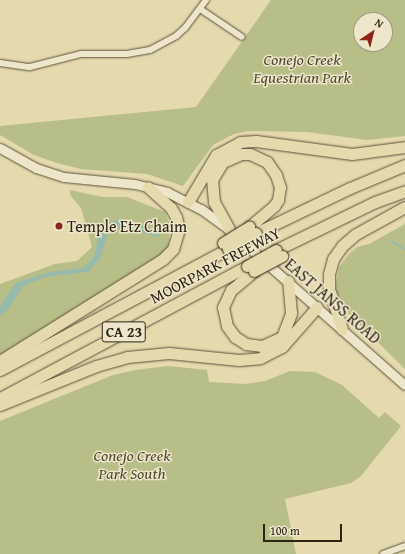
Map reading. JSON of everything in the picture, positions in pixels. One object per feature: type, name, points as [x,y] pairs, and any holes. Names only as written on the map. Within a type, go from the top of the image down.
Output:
[{"type":"highway","points":[[188,202],[216,155],[240,142],[256,140],[352,154],[405,147]]},
{"type":"highway","points":[[229,229],[214,202],[212,180],[224,162],[241,154],[250,154],[267,162],[276,175],[280,187],[278,200],[253,230]]},
{"type":"highway","name":"MOORPARK FREEWAY","points":[[0,370],[76,330],[253,230],[405,165]]},
{"type":"highway","points":[[0,361],[163,259],[173,249],[179,230],[176,217],[171,208],[148,187]]},
{"type":"highway","name":"MOORPARK FREEWAY","points":[[0,398],[400,192]]},
{"type":"highway","points":[[342,329],[329,289],[329,274],[333,259],[342,246],[356,234],[405,207]]},
{"type":"highway","points":[[251,269],[231,290],[224,306],[227,326],[234,337],[246,344],[262,346],[282,337],[291,313],[288,281]]},
{"type":"highway","points":[[0,405],[96,366],[127,357],[169,353],[239,360],[260,358],[286,344],[317,307]]},
{"type":"main road","name":"EAST JANSS ROAD","points":[[0,148],[36,168],[64,177],[148,187],[188,202],[229,229],[405,385]]},
{"type":"street","points":[[0,63],[30,67],[81,54],[121,54],[150,50],[176,36],[206,0]]},
{"type":"street","points":[[200,9],[242,37]]},
{"type":"street","points":[[383,554],[405,546]]},
{"type":"green space","name":"Conejo Creek Equestrian Park","points":[[271,0],[405,0],[405,136],[367,140],[307,132],[248,131],[234,134],[213,145],[183,186],[147,174],[81,169],[57,163],[34,155],[0,135],[0,126],[196,107]]},
{"type":"green space","points":[[70,190],[103,197],[127,197],[165,212],[170,225],[168,251],[0,355],[0,284],[55,264],[77,261],[92,247],[81,208],[70,195]]},
{"type":"green space","points":[[405,224],[405,369],[346,311],[337,293],[336,285],[339,267],[349,254],[357,247],[369,244]]},
{"type":"green space","name":"Conejo Creek Park South","points":[[168,366],[207,370],[209,382],[245,384],[265,381],[290,371],[315,372],[342,385],[379,418],[385,412],[401,426],[361,476],[351,483],[285,499],[296,554],[0,554],[0,421],[113,375],[135,370]]},
{"type":"shaded area","points":[[121,219],[158,231],[160,237],[115,226],[108,232],[101,257],[88,272],[45,277],[23,286],[7,311],[0,315],[0,306],[16,283],[49,272],[83,268],[94,257],[99,233],[108,223]]},
{"type":"waterway","points":[[392,241],[405,249]]},
{"type":"place","name":"Temple Etz Chaim","points":[[59,226]]}]
